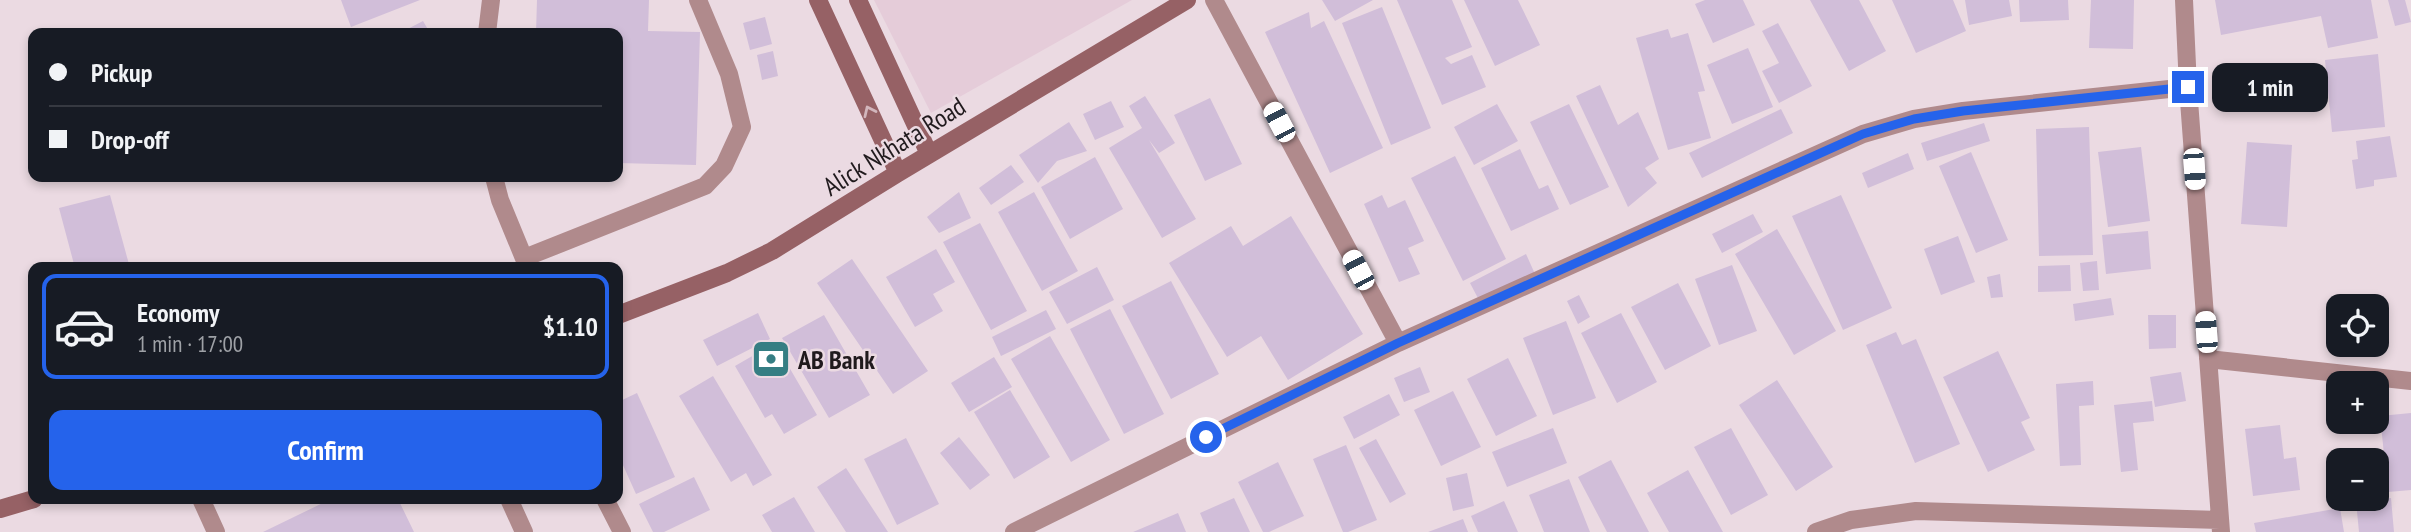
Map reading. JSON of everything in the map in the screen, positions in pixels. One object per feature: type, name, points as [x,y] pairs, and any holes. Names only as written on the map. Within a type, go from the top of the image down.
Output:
[{"type":"main road","points":[[818,0],[898,173]]},
{"type":"main road","points":[[858,0],[929,154]]},
{"type":"main road","name":"Alick Nkhata Road","points":[[623,313],[727,273],[772,251],[1177,3]]},
{"type":"main road","points":[[0,509],[28,501]]},
{"type":"street","points":[[488,28],[491,0]]},
{"type":"street","points":[[528,262],[705,186],[724,166],[742,127],[729,74],[698,0]]},
{"type":"street","points":[[1214,0],[1398,343]]},
{"type":"street","points":[[1816,532],[1851,520],[1916,511],[2220,526],[2184,0]]},
{"type":"street","points":[[1014,532],[1398,343],[1863,134],[1914,119],[1963,111],[2188,87]]},
{"type":"street","points":[[495,182],[526,262]]},
{"type":"street","points":[[2208,359],[2411,381]]},
{"type":"street","points":[[203,504],[216,532]]},
{"type":"street","points":[[511,504],[524,532]]},
{"type":"street","points":[[608,504],[622,532]]},
{"type":"shaded area","points":[[874,0],[1132,0],[931,113]]},
{"type":"building","points":[[341,0],[420,0],[351,27]]},
{"type":"building","points":[[537,0],[649,0],[648,31],[700,32],[696,165],[623,163],[623,28],[536,28]]},
{"type":"building","points":[[1322,0],[1373,0],[1335,21]]},
{"type":"building","points":[[1397,0],[1452,0],[1472,47],[1445,58],[1451,64],[1472,55],[1486,87],[1442,105]]},
{"type":"building","points":[[1464,0],[1518,0],[1540,45],[1495,66]]},
{"type":"building","points":[[1705,0],[1743,0],[1755,25],[1713,43],[1695,4]]},
{"type":"building","points":[[1810,0],[1859,0],[1886,51],[1849,71]]},
{"type":"building","points":[[1892,0],[1953,0],[1966,31],[1916,53]]},
{"type":"building","points":[[1965,0],[2009,0],[2012,16],[1969,25]]},
{"type":"building","points":[[2019,0],[2068,0],[2069,20],[2020,22]]},
{"type":"building","points":[[2091,0],[2134,0],[2133,49],[2089,48]]},
{"type":"building","points":[[2215,0],[2371,0],[2378,38],[2328,48],[2321,16],[2221,35]]},
{"type":"building","points":[[2388,0],[2405,0],[2411,22],[2395,26]]},
{"type":"building","points":[[1382,7],[1431,128],[1391,145],[1342,23]]},
{"type":"building","points":[[1309,12],[1311,28],[1324,21],[1383,148],[1330,173],[1265,32]]},
{"type":"building","points":[[765,17],[772,44],[750,50],[743,23]]},
{"type":"building","points":[[423,21],[427,28],[410,28]]},
{"type":"building","points":[[1778,23],[1812,86],[1779,103],[1762,71],[1779,63],[1762,31]]},
{"type":"building","points":[[1668,29],[1671,38],[1688,33],[1705,91],[1698,92],[1711,138],[1668,150],[1636,38]]},
{"type":"building","points":[[1748,48],[1773,107],[1732,124],[1707,65]]},
{"type":"building","points":[[773,51],[778,76],[762,80],[757,55]]},
{"type":"building","points":[[2378,54],[2385,127],[2332,132],[2325,60]]},
{"type":"building","points":[[1600,85],[1618,125],[1638,112],[1659,159],[1645,168],[1657,183],[1628,207],[1576,96]]},
{"type":"building","points":[[1145,96],[1175,143],[1159,153],[1149,140],[1196,219],[1162,238],[1109,148],[1142,128],[1129,106]]},
{"type":"building","points":[[1210,98],[1242,164],[1205,181],[1174,115]]},
{"type":"building","points":[[1111,101],[1124,127],[1095,140],[1083,114]]},
{"type":"building","points":[[1497,104],[1518,141],[1474,165],[1454,127]]},
{"type":"building","points":[[1569,104],[1609,187],[1570,205],[1530,122]]},
{"type":"building","points":[[1781,109],[1793,133],[1702,178],[1689,153]]},
{"type":"building","points":[[1069,122],[1087,151],[1057,161],[1038,183],[1019,155]]},
{"type":"building","points":[[1984,123],[1990,141],[1927,161],[1921,143]]},
{"type":"building","points":[[2089,127],[2093,255],[2039,256],[2036,129]]},
{"type":"building","points":[[2390,136],[2397,177],[2374,180],[2374,186],[2356,189],[2352,160],[2358,159],[2356,141]]},
{"type":"building","points":[[2247,142],[2292,145],[2287,227],[2241,224]]},
{"type":"building","points":[[2141,147],[2150,221],[2108,227],[2098,152]]},
{"type":"building","points":[[1520,149],[1539,189],[1548,185],[1559,209],[1511,231],[1481,168]]},
{"type":"building","points":[[1971,152],[2008,240],[1976,253],[1939,166]]},
{"type":"building","points":[[1908,153],[1914,169],[1868,188],[1862,173]]},
{"type":"building","points":[[1455,156],[1506,259],[1463,281],[1411,178]]},
{"type":"building","points":[[1095,157],[1123,209],[1070,239],[1041,187]]},
{"type":"building","points":[[1011,165],[1024,182],[991,205],[979,188]]},
{"type":"building","points":[[959,192],[971,218],[939,233],[927,217]]},
{"type":"building","points":[[1034,192],[1078,271],[1042,291],[998,212]]},
{"type":"building","points":[[110,195],[128,262],[73,262],[59,208]]},
{"type":"building","points":[[1382,195],[1388,208],[1405,200],[1424,241],[1408,248],[1420,274],[1399,282],[1364,204]]},
{"type":"building","points":[[1841,195],[1892,308],[1843,330],[1792,216]]},
{"type":"building","points":[[1753,214],[1763,232],[1722,253],[1712,234]]},
{"type":"building","points":[[1291,216],[1363,334],[1288,380],[1261,336],[1227,357],[1169,263],[1231,226],[1243,246]]},
{"type":"building","points":[[980,223],[1027,311],[991,330],[943,242]]},
{"type":"building","points":[[1777,229],[1836,331],[1794,355],[1735,254]]},
{"type":"building","points":[[2148,231],[2151,269],[2106,274],[2102,235]]},
{"type":"building","points":[[1958,236],[1975,282],[1941,295],[1924,249]]},
{"type":"building","points":[[936,249],[955,282],[933,294],[943,311],[915,327],[886,277]]},
{"type":"building","points":[[1526,254],[1535,274],[1480,302],[1470,283]]},
{"type":"building","points":[[852,259],[928,371],[893,394],[817,283]]},
{"type":"building","points":[[2097,261],[2099,290],[2083,291],[2080,263]]},
{"type":"building","points":[[1732,265],[1757,331],[1719,345],[1695,279]]},
{"type":"building","points":[[2070,265],[2071,291],[2038,292],[2038,266]]},
{"type":"building","points":[[1097,267],[1114,300],[1067,324],[1049,292]]},
{"type":"building","points":[[2000,274],[2003,297],[1991,298],[1987,277]]},
{"type":"building","points":[[1171,281],[1219,374],[1171,399],[1122,306]]},
{"type":"building","points":[[1678,283],[1711,346],[1665,370],[1631,307]]},
{"type":"building","points":[[1579,295],[1590,317],[1578,324],[1567,301]]},
{"type":"building","points":[[2111,298],[2114,315],[2075,321],[2073,304]]},
{"type":"building","points":[[1110,309],[1164,414],[1124,434],[1070,329]]},
{"type":"building","points":[[1046,310],[1056,329],[1001,356],[992,337]]},
{"type":"building","points":[[758,313],[770,339],[717,366],[703,340]]},
{"type":"building","points":[[1621,313],[1657,382],[1617,403],[1581,333]]},
{"type":"building","points":[[824,315],[870,395],[829,418],[782,338]]},
{"type":"building","points":[[2148,315],[2176,315],[2176,348],[2149,349]]},
{"type":"building","points":[[1566,321],[1596,398],[1553,415],[1523,338]]},
{"type":"building","points":[[1896,332],[1902,345],[1916,339],[1960,444],[1915,463],[1866,345]]},
{"type":"building","points":[[1050,336],[1110,440],[1071,462],[1011,359]]},
{"type":"building","points":[[775,343],[817,415],[784,434],[772,414],[765,418],[735,366]]},
{"type":"building","points":[[1998,351],[2030,418],[2021,422],[2035,450],[1988,472],[1943,377]]},
{"type":"building","points":[[994,357],[1012,387],[969,412],[951,383]]},
{"type":"building","points":[[1508,358],[1537,416],[1496,436],[1467,379]]},
{"type":"building","points":[[1420,367],[1430,392],[1404,402],[1394,378]]},
{"type":"building","points":[[2181,372],[2186,401],[2155,407],[2150,377]]},
{"type":"building","points":[[713,376],[772,475],[753,486],[746,473],[731,482],[679,396]]},
{"type":"building","points":[[1777,380],[1833,467],[1796,491],[1739,405]]},
{"type":"building","points":[[2093,381],[2094,405],[2079,406],[2081,465],[2060,466],[2056,384]]},
{"type":"building","points":[[1010,390],[1050,457],[1014,479],[974,412]]},
{"type":"building","points":[[1453,391],[1481,447],[1441,466],[1414,410]]},
{"type":"building","points":[[637,393],[675,477],[636,494],[623,465],[623,400]]},
{"type":"building","points":[[1389,394],[1400,415],[1354,439],[1343,417]]},
{"type":"building","points":[[2152,401],[2154,421],[2133,423],[2138,470],[2121,472],[2114,405]]},
{"type":"building","points":[[2411,413],[2411,490],[2389,492],[2389,448],[2383,448],[2382,434],[2389,434],[2389,415]]},
{"type":"building","points":[[2280,425],[2284,459],[2296,457],[2300,490],[2253,496],[2245,429]]},
{"type":"building","points":[[1553,428],[1567,463],[1507,487],[1492,452]]},
{"type":"building","points":[[1731,428],[1768,495],[1731,515],[1694,447]]},
{"type":"building","points":[[959,437],[990,475],[970,490],[940,453]]},
{"type":"building","points":[[906,438],[939,504],[897,525],[864,459]]},
{"type":"building","points":[[1376,439],[1406,494],[1390,503],[1359,448]]},
{"type":"building","points":[[1346,445],[1377,520],[1343,532],[1313,459]]},
{"type":"building","points":[[1611,460],[1649,532],[1607,532],[1578,477]]},
{"type":"building","points":[[1278,462],[1304,516],[1269,532],[1263,532],[1238,482]]},
{"type":"building","points":[[846,468],[888,532],[846,532],[817,487]]},
{"type":"building","points":[[1688,470],[1723,532],[1669,532],[1647,493]]},
{"type":"building","points":[[1467,473],[1474,506],[1453,511],[1446,478]]},
{"type":"building","points":[[694,477],[710,510],[664,532],[653,532],[639,504]]},
{"type":"building","points":[[1569,479],[1590,532],[1544,532],[1529,495]]},
{"type":"building","points":[[794,497],[815,532],[772,532],[762,515]]},
{"type":"building","points":[[1234,498],[1250,532],[1208,532],[1200,513]]},
{"type":"building","points":[[2389,498],[2394,532],[2359,532],[2357,511],[2389,511]]},
{"type":"building","points":[[1504,501],[1518,532],[1478,532],[1471,516]]},
{"type":"building","points":[[321,504],[400,504],[414,532],[263,532]]},
{"type":"building","points":[[2326,510],[2340,511],[2344,532],[2256,532],[2254,523]]},
{"type":"building","points":[[1178,513],[1186,532],[1133,532]]},
{"type":"building","points":[[1463,519],[1468,532],[1428,532]]},
{"type":"place","name":"AB Bank","points":[[771,359]]},
{"type":"route","points":[[1206,437],[1398,343],[1863,134],[1914,119],[1963,111],[2188,87]]}]
